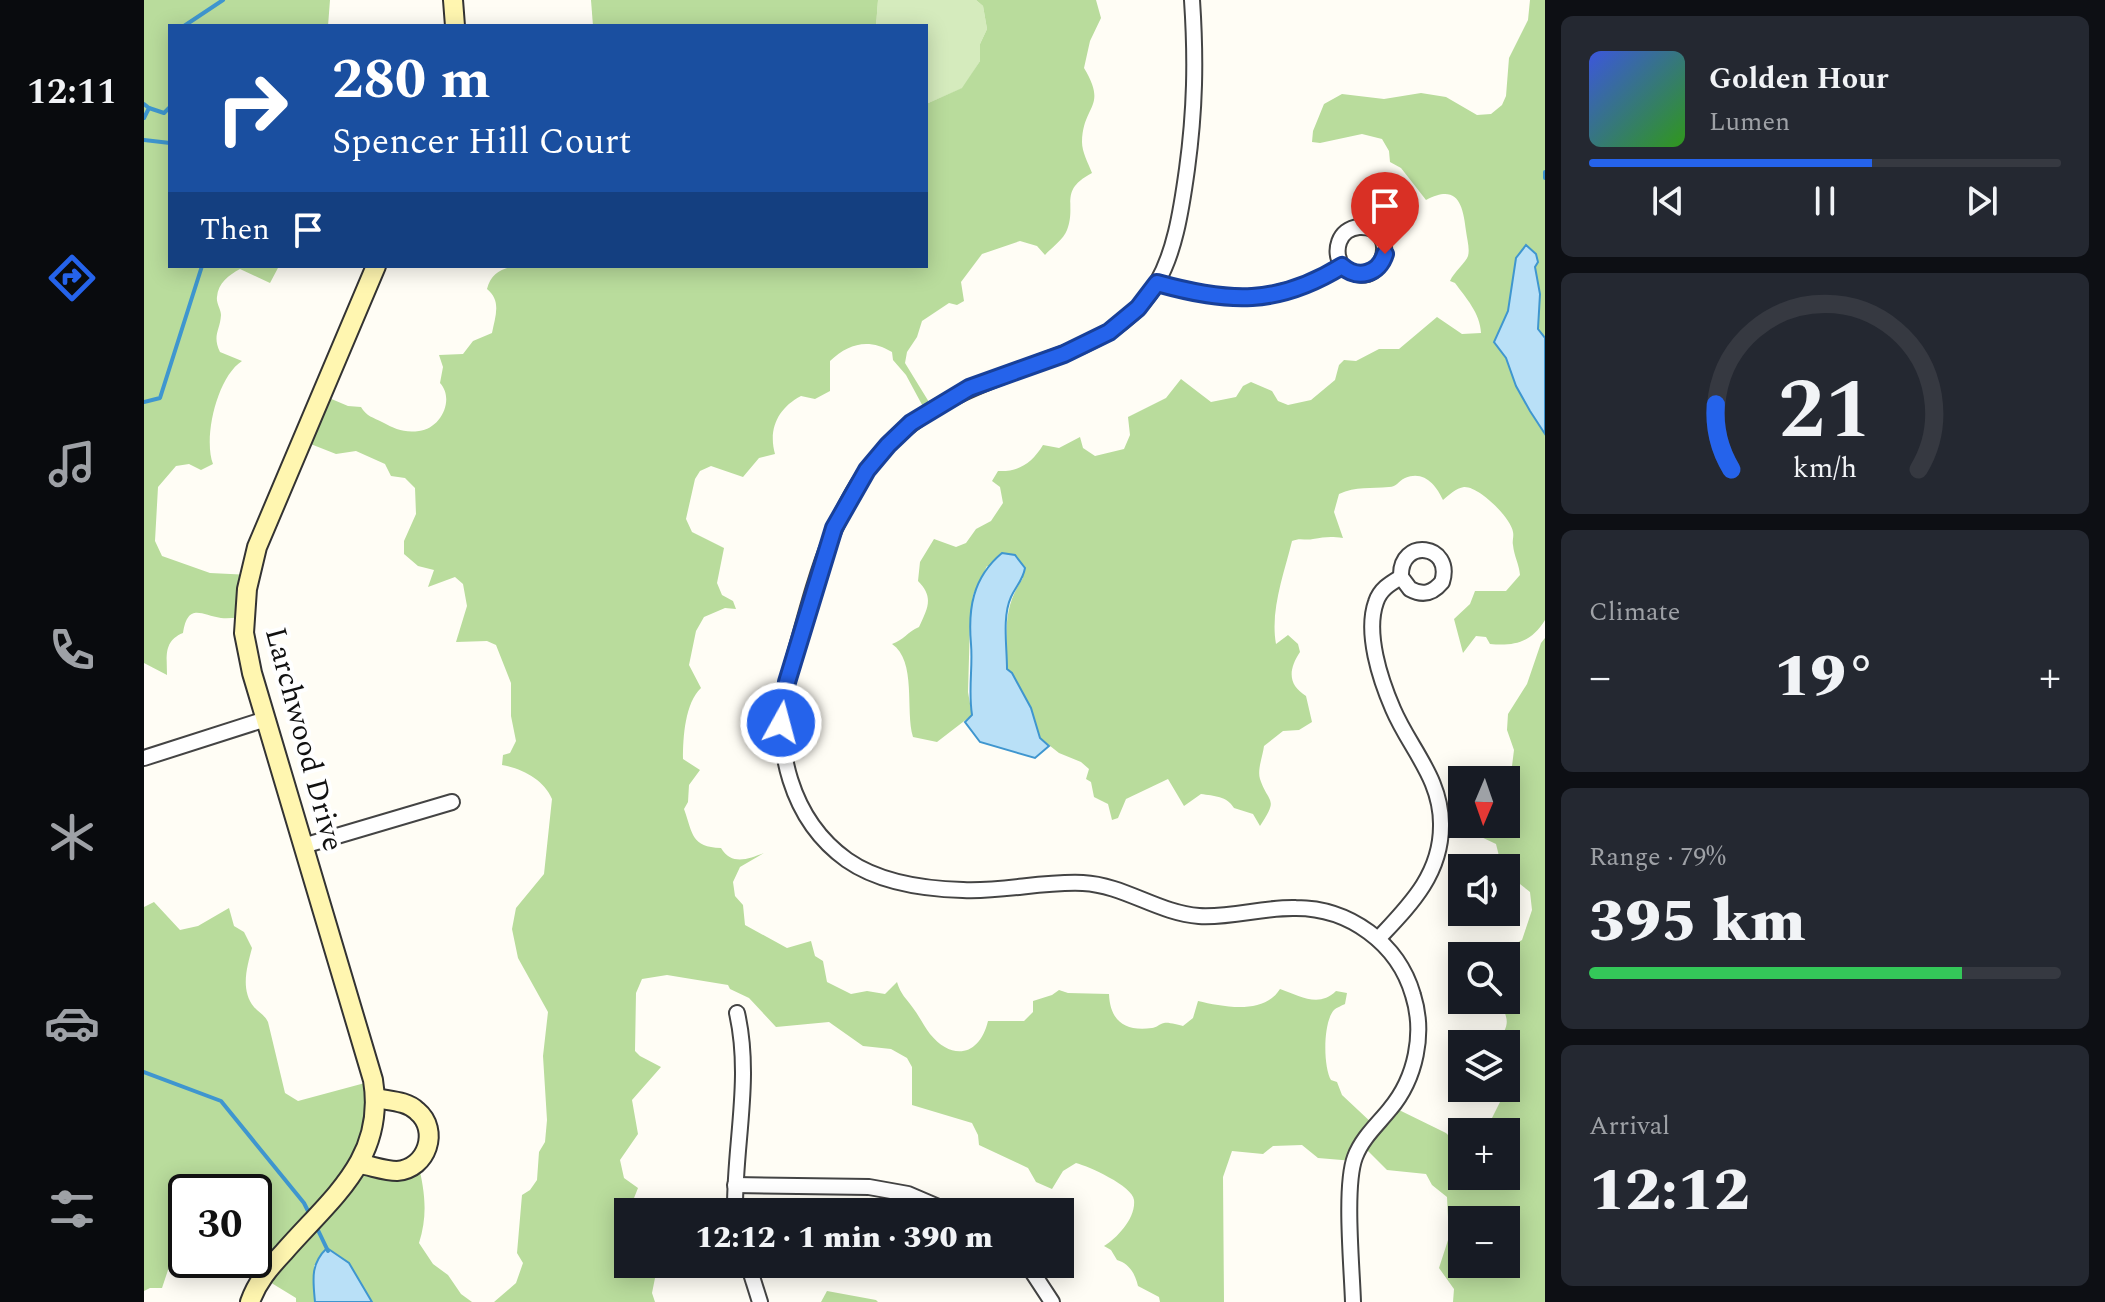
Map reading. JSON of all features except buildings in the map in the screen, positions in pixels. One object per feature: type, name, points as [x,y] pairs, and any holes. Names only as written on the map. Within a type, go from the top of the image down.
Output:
[{"type":"street","points":[[453,0],[455,24]]},
{"type":"street","points":[[1192,0],[1196,72],[1194,116],[1176,239],[1157,283],[1138,308],[1109,332],[1064,354],[969,388],[911,423],[888,445],[867,470],[834,528],[787,682],[781,723],[789,778],[812,823],[828,843],[848,860],[893,880],[922,887],[964,891],[1084,883],[1108,886],[1159,907],[1199,916],[1314,909],[1352,921],[1378,939],[1407,977],[1414,996],[1419,1035],[1416,1055],[1402,1092],[1376,1123],[1355,1157],[1350,1198],[1353,1302]]},
{"type":"street","points":[[1157,283],[1218,297],[1255,298],[1295,290],[1342,266]]},
{"type":"street","name":"Larchwood Drive","points":[[250,1302],[260,1279],[346,1184],[360,1164],[371,1133],[376,1098],[252,673],[244,633],[250,575],[257,547],[375,268]]},
{"type":"street","points":[[1378,939],[1417,898],[1426,883],[1434,864],[1441,826],[1440,808],[1428,770],[1393,710],[1377,658],[1373,626],[1375,603],[1388,585],[1401,577]]},
{"type":"street","points":[[144,758],[266,719]]},
{"type":"street","points":[[303,846],[452,802]]},
{"type":"street","points":[[735,1198],[742,1112],[743,1040],[737,1013]]},
{"type":"street","points":[[360,1164],[388,1170],[409,1168],[419,1161],[429,1141],[429,1129],[416,1110],[406,1104],[376,1098]]},
{"type":"street","points":[[735,1185],[869,1187],[917,1198]]},
{"type":"street","points":[[752,1278],[760,1302]]},
{"type":"street","points":[[1036,1278],[1052,1302]]},
{"type":"green space","points":[[144,0],[330,0],[328,24],[168,24],[168,268],[278,268],[270,283],[240,269],[219,288],[217,299],[221,315],[218,346],[220,352],[242,361],[226,380],[214,409],[210,439],[213,464],[201,470],[189,464],[176,466],[158,487],[155,541],[162,556],[210,573],[251,575],[248,617],[192,614],[185,623],[183,633],[169,645],[167,675],[144,663]]},
{"type":"green space","points":[[591,0],[878,0],[876,24],[593,24]]},
{"type":"green space","points":[[878,0],[976,0],[983,6],[987,29],[980,44],[980,61],[963,88],[928,103],[928,24],[876,24]]},
{"type":"green space","points":[[976,0],[1096,0],[1101,18],[1090,41],[1084,68],[1091,81],[1094,99],[1082,142],[1092,173],[1075,186],[1070,198],[1067,230],[1045,255],[1037,246],[1020,241],[982,254],[961,282],[964,301],[957,305],[949,303],[922,321],[905,363],[932,407],[927,414],[906,375],[893,360],[892,352],[875,345],[860,344],[844,350],[830,361],[830,391],[815,399],[801,396],[781,413],[774,428],[775,454],[759,458],[743,477],[711,466],[700,471],[695,479],[686,519],[692,532],[724,548],[717,583],[722,595],[733,601],[736,609],[725,608],[704,617],[696,631],[689,665],[701,688],[688,711],[684,741],[683,759],[700,770],[689,785],[688,802],[684,809],[692,832],[698,842],[721,848],[735,859],[764,853],[740,867],[733,882],[735,896],[743,905],[745,925],[787,948],[811,941],[815,956],[823,961],[827,982],[851,994],[867,991],[885,994],[897,982],[930,1034],[948,1049],[956,1051],[965,1051],[979,1041],[988,1021],[1024,1021],[1033,1012],[1033,1001],[1059,990],[1109,994],[1112,1011],[1120,1022],[1142,1029],[1166,1023],[1183,1026],[1193,1018],[1198,1001],[1243,1007],[1264,1003],[1280,989],[1316,1000],[1336,991],[1347,993],[1345,1004],[1330,1016],[1325,1044],[1328,1073],[1331,1080],[1337,1082],[1342,1095],[1374,1125],[1395,1108],[1446,1133],[1448,1190],[1520,1190],[1520,1118],[1492,1118],[1500,1102],[1520,1102],[1520,1030],[1504,1030],[1505,1014],[1520,1014],[1518,942],[1522,940],[1532,910],[1530,892],[1520,884],[1520,854],[1498,854],[1496,844],[1483,838],[1520,838],[1520,766],[1512,766],[1514,750],[1507,730],[1508,714],[1527,684],[1545,638],[1545,1302],[1453,1302],[1454,1289],[1439,1268],[1448,1240],[1448,1278],[1520,1278],[1520,1206],[1448,1206],[1448,1217],[1447,1197],[1432,1185],[1426,1174],[1387,1170],[1363,1146],[1354,1161],[1318,1158],[1302,1145],[1273,1146],[1263,1154],[1232,1151],[1223,1177],[1224,1302],[1160,1302],[1159,1297],[1138,1286],[1129,1267],[1104,1246],[1125,1227],[1134,1207],[1132,1195],[1118,1183],[1076,1163],[1063,1171],[1052,1189],[1036,1182],[1028,1168],[979,1145],[972,1123],[912,1105],[912,1067],[907,1058],[891,1049],[863,1046],[829,1022],[776,1027],[749,998],[728,985],[667,975],[642,979],[636,993],[635,1051],[661,1067],[632,1100],[638,1134],[620,1160],[624,1178],[638,1188],[634,1198],[614,1198],[614,1278],[655,1278],[652,1293],[655,1302],[494,1302],[516,1283],[523,1263],[517,1253],[522,1195],[537,1180],[539,1152],[545,1142],[547,1120],[543,1056],[548,1012],[518,958],[512,929],[516,908],[544,874],[552,799],[544,786],[532,776],[502,765],[503,755],[510,753],[516,741],[511,716],[511,683],[496,645],[487,641],[456,642],[467,606],[463,584],[455,577],[428,587],[434,570],[418,566],[404,554],[404,541],[416,514],[415,488],[405,478],[391,476],[385,464],[356,451],[336,454],[303,441],[322,395],[348,406],[361,407],[370,416],[400,430],[419,431],[434,425],[446,405],[440,383],[443,367],[439,355],[463,354],[473,341],[492,333],[496,304],[487,289],[496,273],[507,268],[928,268],[928,103],[962,88],[980,61],[980,44],[987,29],[983,6]]},
{"type":"green space","points":[[1530,0],[1545,0],[1545,337],[1538,329],[1540,294],[1535,267],[1516,258],[1508,311],[1495,342],[1506,358],[1516,386],[1545,434],[1545,620],[1540,628],[1528,638],[1507,644],[1490,644],[1486,637],[1476,636],[1463,653],[1454,619],[1470,604],[1475,591],[1506,591],[1520,575],[1513,532],[1501,511],[1478,492],[1464,487],[1443,500],[1428,480],[1412,476],[1392,487],[1358,489],[1339,494],[1334,512],[1343,538],[1292,541],[1276,605],[1276,644],[1288,635],[1298,644],[1300,652],[1293,665],[1292,677],[1296,687],[1306,696],[1312,722],[1299,730],[1283,731],[1264,746],[1259,775],[1271,805],[1260,826],[1253,814],[1234,808],[1220,797],[1201,794],[1184,806],[1168,779],[1126,799],[1118,818],[1112,820],[1108,804],[1094,797],[1091,782],[1086,779],[1089,769],[1081,762],[1059,753],[1040,738],[1031,708],[1007,669],[1009,611],[1023,578],[987,566],[973,595],[970,623],[968,692],[972,715],[937,742],[913,737],[908,674],[900,652],[892,644],[919,627],[925,614],[928,598],[918,581],[920,562],[934,539],[956,547],[966,543],[976,529],[991,521],[1003,503],[1000,487],[992,481],[998,471],[1024,465],[1043,445],[1059,448],[1080,437],[1083,448],[1095,456],[1124,449],[1130,435],[1128,417],[1166,398],[1181,379],[1211,402],[1236,397],[1243,386],[1251,382],[1272,391],[1278,401],[1288,405],[1311,400],[1335,380],[1339,365],[1344,360],[1356,361],[1379,349],[1399,349],[1437,317],[1462,334],[1481,333],[1472,306],[1455,283],[1450,281],[1469,253],[1463,213],[1457,199],[1445,194],[1426,200],[1401,168],[1390,162],[1389,151],[1382,139],[1362,134],[1320,143],[1312,142],[1313,131],[1324,104],[1342,94],[1384,99],[1421,93],[1446,97],[1477,115],[1491,114],[1502,105],[1506,96],[1509,58],[1528,20]]},
{"type":"green space","points":[[154,902],[180,930],[198,926],[229,908],[234,926],[244,932],[252,948],[246,978],[247,993],[254,1007],[268,1022],[285,1093],[298,1101],[376,1080],[362,1163],[418,1163],[424,1203],[424,1223],[419,1243],[433,1264],[448,1275],[461,1294],[472,1302],[372,1302],[349,1264],[314,1265],[315,1302],[296,1302],[296,1298],[263,1278],[272,1278],[272,1174],[168,1174],[168,1270],[162,1288],[144,1291],[144,907]]},
{"type":"green space","points":[[827,1291],[876,1300],[878,1302],[821,1302]]},
{"type":"water","points":[[1526,245],[1536,254],[1538,262],[1535,267],[1540,294],[1538,329],[1545,338],[1545,434],[1516,386],[1506,358],[1494,342],[1508,311],[1516,258]]},
{"type":"water","points":[[1002,553],[1015,555],[1025,568],[1008,605],[1007,669],[1031,708],[1040,738],[1049,746],[1035,758],[980,742],[965,722],[972,715],[970,619],[974,595],[984,573]]},
{"type":"water","points":[[327,1248],[349,1263],[372,1302],[315,1302],[315,1266]]},
{"type":"waterway","points":[[187,24],[223,0]]},
{"type":"waterway","points":[[144,104],[149,108],[144,118]]},
{"type":"waterway","points":[[149,108],[164,113],[168,109]]},
{"type":"waterway","points":[[144,140],[168,143]]},
{"type":"waterway","points":[[1545,172],[1545,178]]},
{"type":"waterway","points":[[144,402],[160,398],[201,268]]},
{"type":"waterway","points":[[144,1072],[221,1101],[304,1203],[310,1215]]},
{"type":"waterway","points":[[316,1226],[328,1251]]},
{"type":"route","points":[[781,723],[787,682],[834,528],[867,470],[911,423],[969,388],[1088,344],[1109,332],[1138,308],[1157,283],[1218,297],[1273,296],[1315,282],[1342,266],[1356,274],[1372,272],[1383,261],[1385,254]]}]
